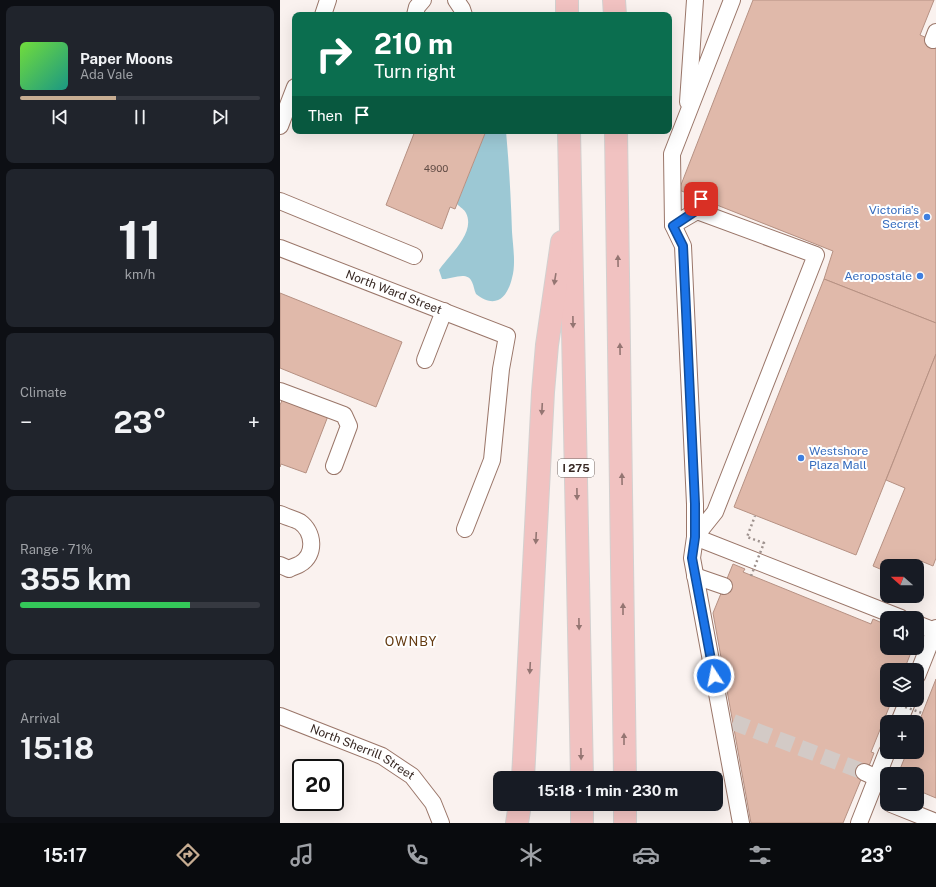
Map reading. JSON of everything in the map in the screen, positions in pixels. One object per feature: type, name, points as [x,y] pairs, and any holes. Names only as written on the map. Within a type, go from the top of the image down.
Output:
[{"type":"highway","points":[[567,0],[567,12]]},
{"type":"highway","points":[[614,0],[615,12]]},
{"type":"highway","name":"I 275","points":[[569,134],[582,771]]},
{"type":"highway","points":[[616,134],[624,771]]},
{"type":"highway","points":[[523,771],[543,392],[553,297],[566,212],[570,157]]},
{"type":"highway","points":[[517,823],[519,811]]},
{"type":"highway","points":[[582,811],[582,823]]},
{"type":"highway","points":[[625,811],[625,823]]},
{"type":"street","points":[[324,12],[328,0]]},
{"type":"street","points":[[416,12],[417,7],[423,0]]},
{"type":"street","points":[[456,0],[463,12]]},
{"type":"street","points":[[686,118],[695,0]]},
{"type":"street","points":[[732,0],[672,154],[673,226],[683,246],[695,504],[695,537],[692,558],[694,576],[727,721],[741,823]]},
{"type":"street","points":[[280,126],[292,95]]},
{"type":"street","points":[[673,226],[684,193]]},
{"type":"street","points":[[280,201],[414,256]]},
{"type":"street","points":[[673,226],[699,205],[818,251],[715,512],[695,537]]},
{"type":"street","name":"North Ward Street","points":[[280,248],[507,336],[501,369],[492,460],[465,529]]},
{"type":"street","points":[[425,360],[444,311]]},
{"type":"street","points":[[280,391],[344,415],[349,426],[334,466]]},
{"type":"street","points":[[280,514],[300,522],[309,531],[312,540],[309,556],[301,564],[289,569],[280,565]]},
{"type":"street","points":[[695,537],[883,611]]},
{"type":"street","points":[[694,576],[724,586]]},
{"type":"street","points":[[922,663],[935,630],[924,626]]},
{"type":"street","name":"North Sherrill Street","points":[[280,716],[382,756],[412,776],[433,803],[441,823]]},
{"type":"street","points":[[860,823],[870,796],[870,775],[882,759]]},
{"type":"street","points":[[870,796],[880,800]]},
{"type":"street","points":[[908,811],[936,822]]},
{"type":"path","points":[[751,576],[764,544],[747,537],[755,516]]},
{"type":"path","points":[[904,707],[922,714]]},
{"type":"water","points":[[485,134],[506,134],[514,267],[510,285],[499,300],[489,301],[476,294],[470,278],[458,276],[442,279],[439,270],[460,243],[467,228],[468,221],[466,213],[457,204]]},
{"type":"building","points":[[753,0],[934,0],[920,35],[936,42],[936,323],[824,279],[833,251],[679,190]]},
{"type":"building","points":[[414,134],[485,134],[455,209],[450,207],[442,229],[386,205]]},
{"type":"building","points":[[824,279],[936,323],[936,354],[856,555],[734,507]]},
{"type":"building","points":[[280,293],[402,342],[376,407],[280,368]]},
{"type":"building","points":[[936,354],[936,558],[933,566],[924,562],[924,559],[880,559],[880,569],[873,566],[905,488],[886,480]]},
{"type":"building","points":[[283,398],[328,416],[306,473],[281,464],[280,467],[280,405]]},
{"type":"building","points":[[733,564],[745,569],[743,572],[871,624],[873,619],[880,622],[880,655],[910,655],[907,663],[880,663],[880,707],[889,707],[886,715],[880,715],[880,730],[871,752],[874,753],[869,766],[867,765],[843,823],[751,823],[713,613]]},
{"type":"building","points":[[936,679],[936,798],[924,793],[924,767],[901,767],[904,759],[924,759],[924,715],[922,715]]},
{"type":"tunnel","points":[[733,722],[864,772]]},
{"type":"place","name":"Victoria's Secret","points":[[927,217]]},
{"type":"place","name":"Aeropostale","points":[[920,276]]},
{"type":"place","name":"Westshore Plaza Mall","points":[[801,458]]},
{"type":"district","name":"OWNBY","points":[[411,641]]},
{"type":"route","points":[[701,199],[697,210],[673,226],[683,246],[695,504],[695,537],[692,558],[694,576],[714,676]]}]
